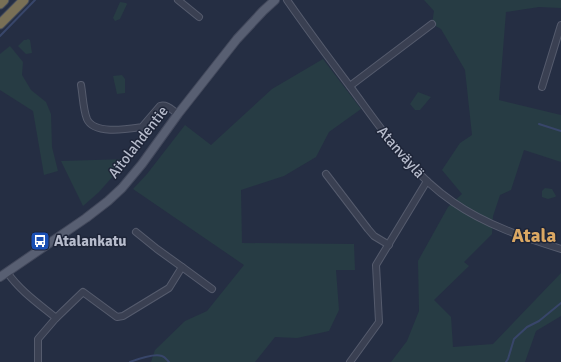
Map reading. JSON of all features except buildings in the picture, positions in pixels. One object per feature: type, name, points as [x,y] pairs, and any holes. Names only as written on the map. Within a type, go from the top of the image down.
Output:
[{"type":"highway","points":[[0,4],[4,0]]},
{"type":"highway","points":[[0,24],[24,0]]},
{"type":"main road","name":"Aitolahdentie","points":[[0,277],[76,225],[108,201],[133,175],[178,114],[237,39],[275,0]]},
{"type":"street","points":[[178,0],[199,17]]},
{"type":"street","name":"Atanväylä","points":[[287,0],[392,145],[427,181],[453,203],[478,218],[514,234],[561,249]]},
{"type":"street","points":[[350,86],[432,24]]},
{"type":"street","points":[[542,87],[561,25]]},
{"type":"street","points":[[81,85],[87,119],[96,128],[103,130],[142,127],[160,106],[163,105],[168,106],[178,114]]},
{"type":"street","points":[[326,174],[374,236],[389,244]]},
{"type":"street","points":[[350,362],[379,322],[376,270],[378,260],[427,181]]},
{"type":"street","points":[[136,232],[212,289]]},
{"type":"street","points":[[38,362],[38,339],[56,318],[83,292],[117,317],[123,316],[169,288],[182,267]]},
{"type":"street","points":[[8,272],[16,284],[25,293],[56,318]]},
{"type":"shaded area","points":[[424,0],[561,0],[561,8],[539,7],[506,12],[499,100],[561,115],[561,162],[524,150],[511,190],[500,195],[493,216],[492,234],[464,262],[469,266],[434,300],[451,317],[453,347],[493,344],[561,273],[561,316],[536,331],[525,362],[391,362],[407,341],[419,311],[418,261],[448,207],[462,194],[442,170],[460,143],[472,135],[465,70],[441,29],[432,24],[434,11]]},
{"type":"shaded area","points":[[120,2],[127,4],[120,19],[115,21],[113,18]]},
{"type":"shaded area","points":[[24,40],[30,40],[32,53],[26,54],[18,46]]},
{"type":"shaded area","points":[[10,46],[23,62],[22,75],[31,90],[46,102],[51,114],[52,147],[58,171],[44,175],[33,111],[0,90],[0,54]]},
{"type":"shaded area","points":[[323,59],[361,109],[329,132],[316,157],[284,176],[241,190],[242,243],[354,244],[355,270],[336,270],[339,310],[329,331],[297,338],[275,337],[255,362],[151,362],[155,350],[185,321],[207,311],[244,265],[133,189],[147,174],[185,125],[211,145],[272,89]]},
{"type":"shaded area","points":[[122,75],[125,79],[125,93],[117,94],[113,76]]},
{"type":"shaded area","points":[[418,92],[431,97],[420,110],[415,110],[410,104]]},
{"type":"shaded area","points":[[128,159],[99,192],[83,206],[61,161]]},
{"type":"shaded area","points":[[545,188],[552,189],[556,196],[548,199],[542,197],[542,191]]},
{"type":"waterway","points":[[0,36],[35,0]]},
{"type":"waterway","points":[[539,124],[561,131]]},
{"type":"waterway","points":[[506,362],[514,339],[527,327],[539,321],[561,303]]},
{"type":"waterway","points":[[130,362],[155,355],[163,356],[169,362]]},
{"type":"place","name":"Atalankatu","points":[[40,241]]},
{"type":"district","name":"Atala","points":[[534,235]]}]
